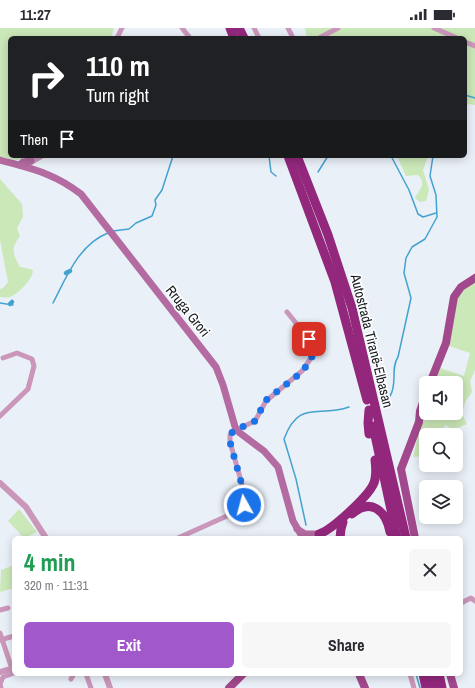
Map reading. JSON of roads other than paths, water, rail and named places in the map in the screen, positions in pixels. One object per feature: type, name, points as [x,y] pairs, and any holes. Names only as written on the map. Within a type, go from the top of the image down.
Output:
[{"type":"highway","name":"Autostrada Tiranë-Elbasan","points":[[289,158],[334,282],[369,410],[396,536]]},
{"type":"highway","name":"Autostrada Tiranë-Elbasan","points":[[298,158],[328,235],[352,308],[405,536]]},
{"type":"highway","points":[[316,536],[332,527],[374,484],[376,470],[368,428],[369,410]]},
{"type":"highway","points":[[333,536],[343,522],[360,508],[376,508],[386,518],[395,536]]},
{"type":"highway","points":[[340,536],[343,522]]},
{"type":"highway","points":[[402,524],[408,536]]},
{"type":"highway","points":[[423,676],[426,688]]},
{"type":"highway","points":[[432,676],[435,688]]},
{"type":"highway","points":[[439,676],[442,688]]},
{"type":"highway","points":[[445,676],[448,688]]},
{"type":"main road","name":"Rruga Grori","points":[[0,160],[20,165],[33,164],[58,178],[81,194],[216,367],[223,385],[236,430]]},
{"type":"main road","points":[[433,376],[446,342],[454,297],[461,287],[475,278]]},
{"type":"main road","points":[[415,536],[401,469],[419,420]]},
{"type":"main road","points":[[236,430],[264,451],[278,467],[296,528],[302,536]]},
{"type":"main road","points":[[296,528],[303,533],[316,536]]},
{"type":"main road","points":[[229,688],[241,676]]},
{"type":"main road","points":[[360,676],[366,687]]},
{"type":"main road","points":[[451,676],[454,688]]},
{"type":"street","points":[[182,28],[188,36]]},
{"type":"street","points":[[323,36],[338,28]]},
{"type":"street","points":[[434,28],[452,36]]},
{"type":"street","points":[[33,164],[40,158]]},
{"type":"street","points":[[182,536],[238,511],[244,505],[245,496],[230,442],[230,434],[255,421],[266,400],[302,372],[312,358],[309,339],[287,312]]},
{"type":"street","points":[[0,416],[28,389],[34,366],[32,359],[17,353],[3,358]]},
{"type":"street","points":[[0,483],[26,507],[45,536]]},
{"type":"street","points":[[463,602],[474,598]]},
{"type":"street","points":[[0,610],[8,608]]},
{"type":"street","points":[[0,633],[1,640],[12,668]]},
{"type":"street","points":[[1,640],[12,637]]},
{"type":"street","points":[[0,672],[12,670]]},
{"type":"street","points":[[1,688],[1,678],[12,671]]},
{"type":"street","points":[[87,676],[91,688]]},
{"type":"street","points":[[106,676],[110,688]]},
{"type":"street","points":[[411,676],[414,688]]},
{"type":"waterway","points":[[467,96],[475,98]]},
{"type":"waterway","points":[[113,231],[129,229],[136,223],[152,216],[156,205],[155,200],[162,190],[172,158]]},
{"type":"waterway","points":[[269,158],[271,172],[276,176]]},
{"type":"waterway","points":[[318,172],[327,158]]},
{"type":"waterway","points":[[392,158],[409,190],[418,214],[423,217],[436,213]]},
{"type":"waterway","points":[[390,396],[394,386],[394,366],[398,357],[411,298],[404,273],[406,258],[412,247],[425,239],[437,217],[436,195],[430,176],[433,158]]},
{"type":"waterway","points":[[53,303],[68,273],[81,253],[98,238],[108,233]]},
{"type":"waterway","points":[[66,273],[70,271]]},
{"type":"waterway","points":[[0,303],[13,305]]},
{"type":"waterway","points":[[306,525],[296,479],[284,439],[296,419],[303,414],[338,410],[349,407]]},
{"type":"waterway","points":[[417,676],[420,688]]}]
